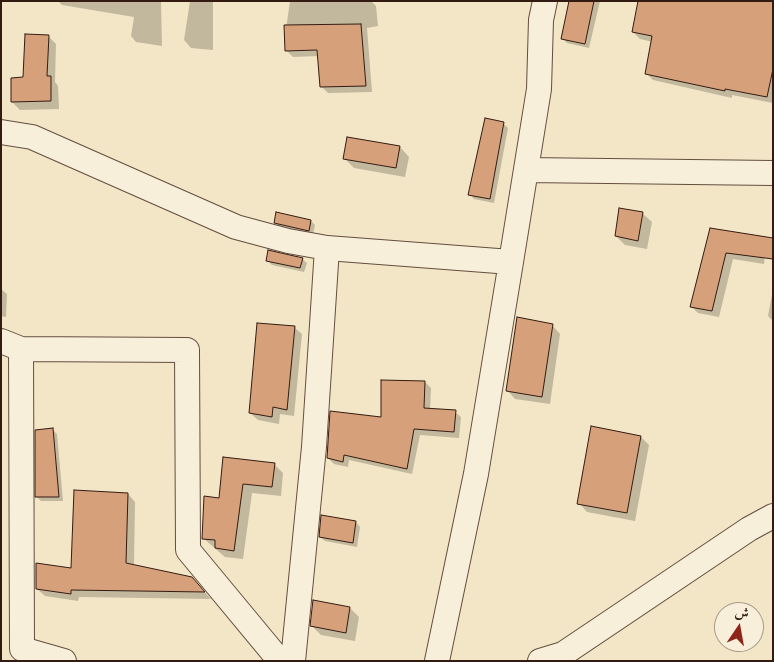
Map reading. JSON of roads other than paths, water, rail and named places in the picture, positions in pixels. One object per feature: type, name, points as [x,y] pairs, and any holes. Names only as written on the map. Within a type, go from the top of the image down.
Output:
[{"type":"street","points":[[437,661],[476,474],[511,262],[539,89],[540,20],[545,1]]},
{"type":"street","points":[[1,132],[32,137],[236,227],[288,241],[327,248],[511,262]]},
{"type":"street","points":[[526,170],[773,173]]},
{"type":"street","points":[[293,661],[314,447],[327,248]]},
{"type":"street","points":[[64,661],[22,649],[11,345],[187,350],[188,550],[280,661]]},
{"type":"street","points":[[540,661],[563,654],[750,529],[773,516]]}]
